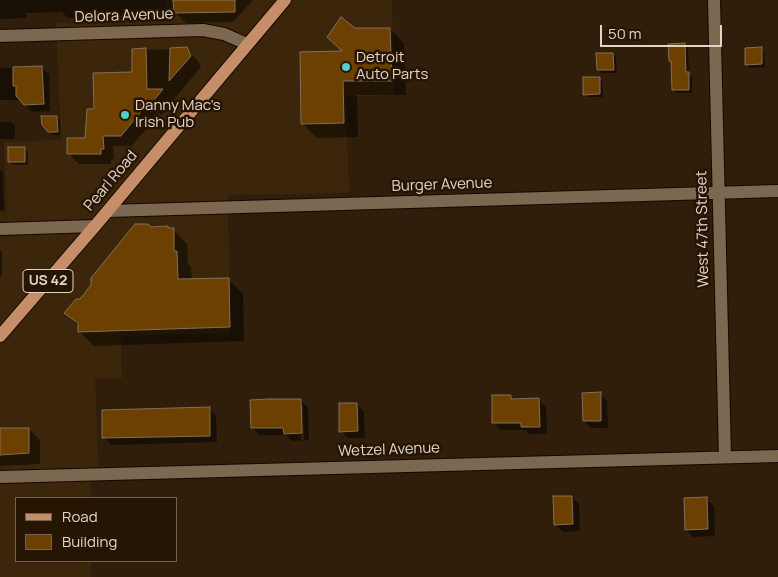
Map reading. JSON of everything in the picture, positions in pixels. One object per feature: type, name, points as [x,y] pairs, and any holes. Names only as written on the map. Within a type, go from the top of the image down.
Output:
[{"type":"main road","name":"Pearl Road","points":[[0,336],[108,211],[284,0]]},
{"type":"street","name":"West 47th Street","points":[[714,0],[725,457]]},
{"type":"street","name":"Delora Avenue","points":[[0,36],[203,30],[224,34],[247,44]]},
{"type":"street","name":"Burger Avenue","points":[[108,211],[778,191]]},
{"type":"street","points":[[0,229],[95,226]]},
{"type":"street","name":"Wetzel Avenue","points":[[0,477],[778,456]]},
{"type":"shaded area","points":[[165,0],[392,0],[394,95],[346,97],[349,193],[228,195],[230,333],[121,336],[122,378],[95,379],[99,481],[91,482],[91,497],[15,497],[15,562],[91,562],[91,577],[0,577],[0,212],[7,212],[4,142],[61,140],[56,23],[165,21]]},
{"type":"building","points":[[173,0],[235,0],[235,12],[174,13]]},
{"type":"building","name":"Detroit Auto Parts","points":[[341,17],[355,28],[390,28],[392,81],[343,81],[344,123],[301,124],[300,52],[342,51],[327,37]]},
{"type":"building","points":[[685,43],[686,72],[689,72],[689,90],[672,90],[671,61],[669,61],[668,44]]},
{"type":"building","points":[[187,47],[191,56],[169,81],[170,48]]},
{"type":"building","points":[[762,47],[762,64],[745,65],[745,48]]},
{"type":"building","points":[[146,48],[147,89],[163,89],[150,105],[148,103],[121,136],[103,136],[104,149],[101,149],[101,154],[67,154],[67,138],[85,138],[87,109],[94,109],[93,73],[132,72],[132,49]]},
{"type":"building","points":[[596,53],[613,53],[614,70],[597,70]]},
{"type":"building","points":[[42,66],[44,104],[24,105],[16,96],[16,86],[13,86],[13,67]]},
{"type":"building","points":[[583,77],[600,77],[600,94],[583,95]]},
{"type":"building","points":[[41,116],[57,116],[58,132],[48,132],[42,125]]},
{"type":"building","points":[[8,147],[25,147],[25,162],[8,162]]},
{"type":"building","points":[[135,224],[174,228],[174,251],[177,251],[178,279],[229,278],[230,327],[78,332],[78,323],[64,313],[76,299],[80,299],[91,285],[91,278]]},
{"type":"building","points":[[601,392],[601,421],[583,421],[582,393]]},
{"type":"building","points":[[492,395],[511,395],[511,399],[539,398],[540,427],[521,427],[521,423],[492,423]]},
{"type":"building","points":[[301,399],[302,433],[284,434],[283,428],[251,428],[250,400]]},
{"type":"building","points":[[339,403],[357,403],[358,431],[339,432]]},
{"type":"building","points":[[210,407],[210,436],[102,438],[102,410]]},
{"type":"building","points":[[0,428],[29,428],[29,453],[0,455]]},
{"type":"building","points":[[553,496],[572,496],[573,524],[554,525]]},
{"type":"building","points":[[707,497],[708,529],[685,530],[684,498]]},
{"type":"place","name":"Detroit Auto Parts","points":[[346,67]]},
{"type":"place","name":"Danny Mac's Irish Pub","points":[[125,115]]}]
